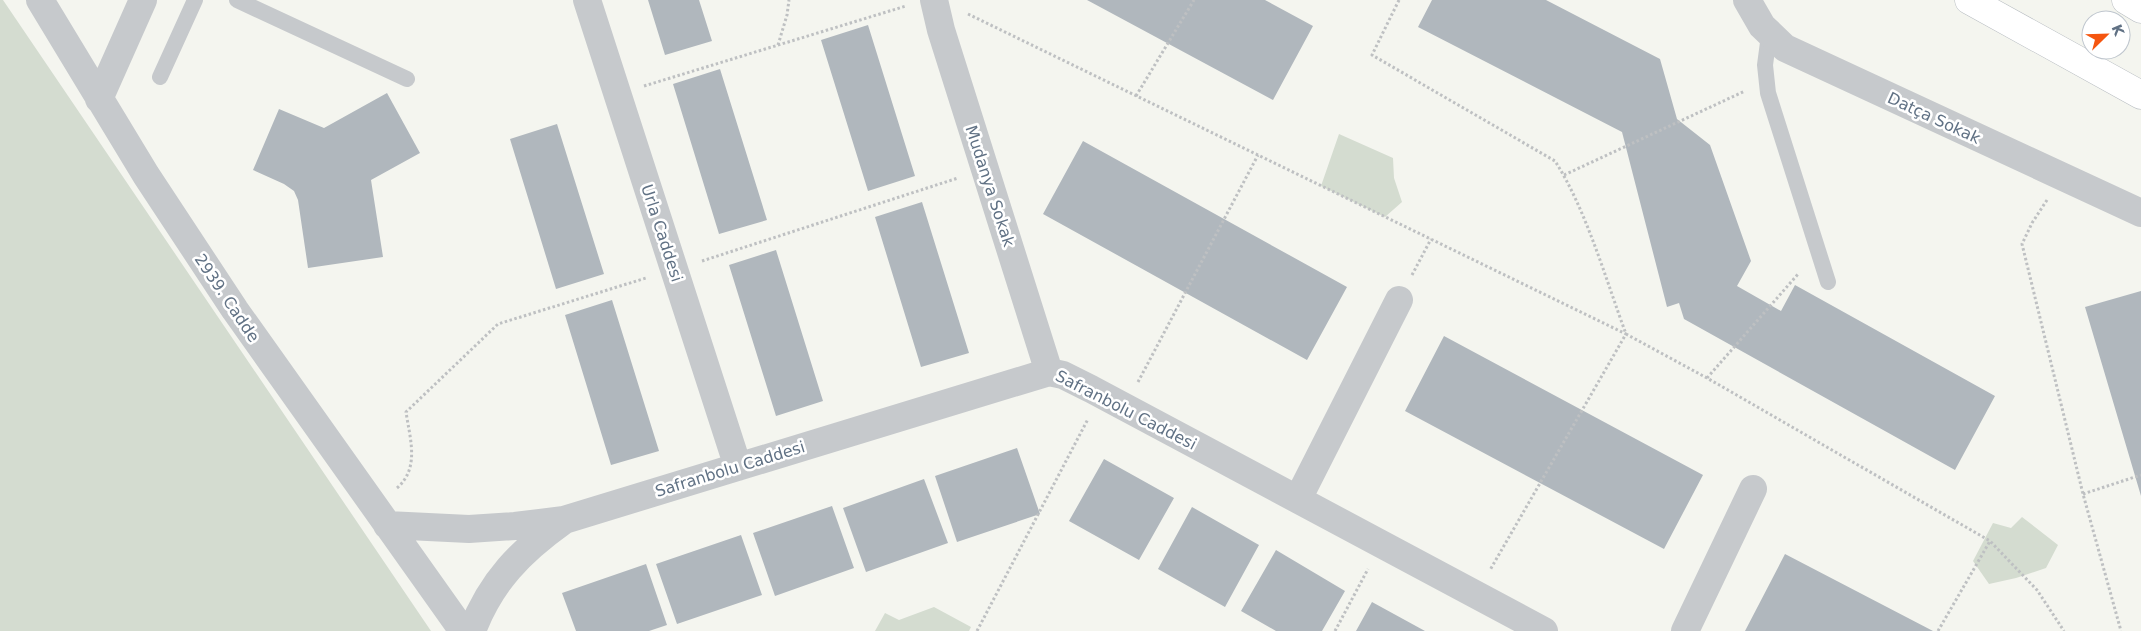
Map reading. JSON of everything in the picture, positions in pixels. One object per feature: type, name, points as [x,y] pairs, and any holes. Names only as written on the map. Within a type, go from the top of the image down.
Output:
[{"type":"main road","points":[[1968,0],[2141,95]]},
{"type":"main road","points":[[2126,0],[2141,8]]},
{"type":"street","name":"2939. Cadde","points":[[40,0],[99,99],[234,310],[463,631]]},
{"type":"street","points":[[99,99],[143,0]]},
{"type":"street","name":"Urla Caddesi","points":[[587,0],[738,467]]},
{"type":"street","name":"Datça Sokak","points":[[1747,0],[1757,20],[1769,35],[1785,48],[2141,214]]},
{"type":"street","name":"Mudanya Sokak","points":[[921,3],[940,30],[1049,372]]},
{"type":"street","points":[[1298,499],[1399,300]]},
{"type":"street","name":"Safranbolu Caddesi","points":[[387,525],[469,529],[564,520],[1049,372],[1063,375],[1125,407],[1544,631]]},
{"type":"street","points":[[1686,631],[1753,489]]},
{"type":"street","name":"Safranbolu Caddesi","points":[[472,631],[486,600],[514,561],[532,544],[564,520]]},
{"type":"lane","points":[[160,77],[195,0]]},
{"type":"lane","points":[[237,0],[407,79]]},
{"type":"lane","points":[[1769,35],[1765,58],[1766,81],[1828,282]]},
{"type":"path","points":[[778,45],[787,15],[789,0]]},
{"type":"path","points":[[1136,96],[1194,0]]},
{"type":"path","points":[[1399,0],[1372,55],[1555,161],[1564,175],[1593,245],[1626,334]]},
{"type":"path","points":[[617,94],[921,3]]},
{"type":"path","points":[[965,13],[1626,334],[1707,378],[1990,541],[2037,590],[2064,631]]},
{"type":"path","points":[[1564,175],[1766,81]]},
{"type":"path","points":[[1125,407],[1258,155]]},
{"type":"path","points":[[372,503],[394,491],[410,472],[413,454],[406,412],[498,324],[674,270],[985,170]]},
{"type":"path","points":[[2065,179],[2039,211],[2022,244],[2084,494],[2121,631]]},
{"type":"path","points":[[1399,300],[1431,239]]},
{"type":"path","points":[[1707,378],[1819,251]]},
{"type":"path","points":[[1476,595],[1626,334]]},
{"type":"path","points":[[977,631],[1100,394]]},
{"type":"path","points":[[2084,494],[2141,475]]},
{"type":"path","points":[[1938,631],[1990,541]]},
{"type":"path","points":[[1335,631],[1381,544]]},
{"type":"shaded area","points":[[0,0],[3,0],[431,631],[0,631]]},
{"type":"shaded area","points":[[1339,134],[1393,158],[1394,178],[1402,202],[1385,217],[1321,186]]},
{"type":"shaded area","points":[[2022,517],[2058,545],[2046,568],[2016,578],[1989,584],[1973,561],[1993,523],[2011,528]]},
{"type":"shaded area","points":[[934,607],[971,627],[969,631],[875,631],[885,613],[899,620]]},
{"type":"building","points":[[648,0],[699,0],[712,41],[665,55]]},
{"type":"building","points":[[1087,0],[1265,0],[1313,26],[1273,100]]},
{"type":"building","points":[[1432,0],[1546,0],[1660,59],[1677,119],[1710,145],[1751,261],[1737,286],[1781,311],[1795,285],[1995,396],[1955,470],[1684,319],[1679,303],[1667,307],[1622,132],[1418,27]]},
{"type":"building","points":[[868,25],[915,176],[868,191],[821,40]]},
{"type":"building","points":[[720,69],[767,220],[719,234],[673,84]]},
{"type":"building","points":[[387,93],[420,153],[371,180],[383,257],[308,268],[298,200],[294,191],[284,184],[253,170],[279,109],[324,128]]},
{"type":"building","points":[[557,124],[604,274],[556,289],[510,139]]},
{"type":"building","points":[[1083,141],[1347,287],[1307,360],[1043,214]]},
{"type":"building","points":[[922,202],[969,353],[921,367],[875,217]]},
{"type":"building","points":[[776,250],[823,401],[776,416],[729,265]]},
{"type":"building","points":[[2141,291],[2141,496],[2085,307]]},
{"type":"building","points":[[612,300],[659,451],[611,465],[565,315]]},
{"type":"building","points":[[1444,336],[1703,475],[1664,549],[1405,411]]},
{"type":"building","points":[[1017,448],[1040,514],[957,542],[935,476]]},
{"type":"building","points":[[1104,459],[1174,498],[1139,560],[1069,521]]},
{"type":"building","points":[[924,479],[948,543],[866,572],[843,508]]},
{"type":"building","points":[[832,506],[854,568],[775,596],[753,533]]},
{"type":"building","points":[[1192,507],[1259,545],[1225,607],[1158,569]]},
{"type":"building","points":[[741,535],[762,595],[677,624],[656,564]]},
{"type":"building","points":[[1276,550],[1345,591],[1322,631],[1276,631],[1241,611]]},
{"type":"building","points":[[1785,554],[1933,631],[1745,631]]},
{"type":"building","points":[[646,564],[667,625],[649,631],[576,631],[562,593]]},
{"type":"building","points":[[1372,602],[1425,631],[1356,631]]}]
